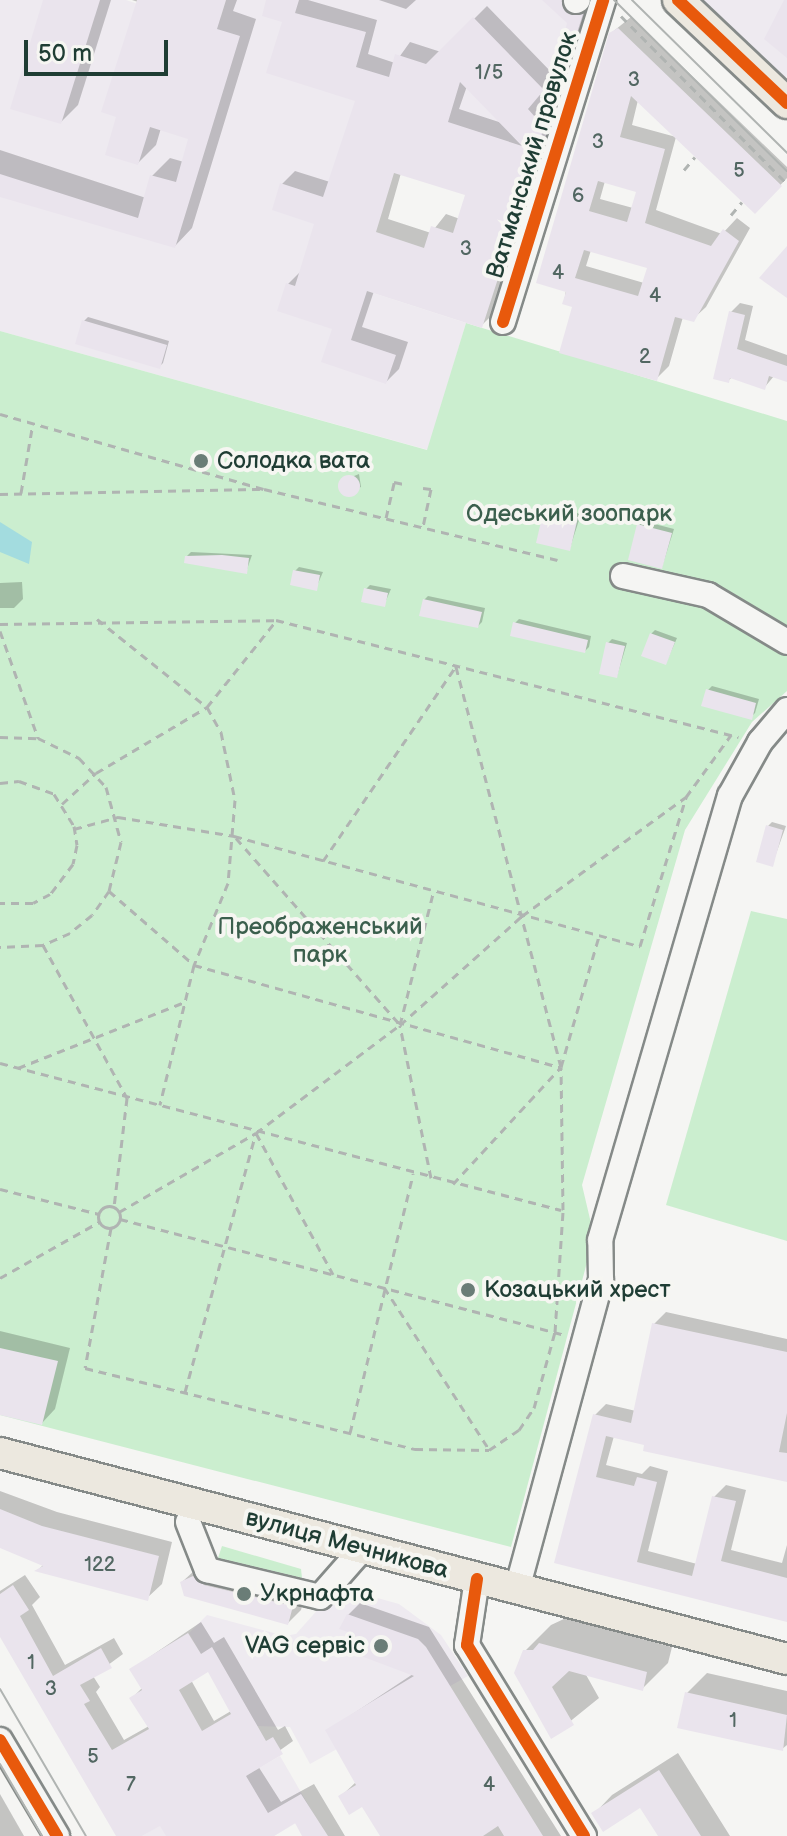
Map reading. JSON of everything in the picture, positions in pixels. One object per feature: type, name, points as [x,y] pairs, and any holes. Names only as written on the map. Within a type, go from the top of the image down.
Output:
[{"type":"main road","points":[[678,0],[787,103]]},
{"type":"main road","name":"вулиця Мечникова","points":[[0,1453],[787,1659]]},
{"type":"street","name":"Ватманський провулок","points":[[503,322],[607,3]]},
{"type":"street","points":[[623,576],[708,595],[787,642]]},
{"type":"street","points":[[517,1589],[601,1279],[600,1240],[730,796],[760,742],[787,710]]},
{"type":"street","points":[[188,1522],[207,1570],[320,1597],[363,1548]]},
{"type":"street","points":[[477,1579],[467,1645],[584,1836]]},
{"type":"street","points":[[0,1740],[57,1836]]},
{"type":"path","points":[[607,3],[787,184]]},
{"type":"path","points":[[684,170],[695,157]]},
{"type":"path","points":[[731,215],[742,202]]},
{"type":"path","points":[[0,414],[264,489],[558,560]]},
{"type":"path","points":[[21,493],[33,423]]},
{"type":"path","points":[[386,518],[394,482],[404,484]]},
{"type":"path","points":[[423,488],[431,489],[423,527]]},
{"type":"path","points":[[0,494],[264,489]]},
{"type":"path","points":[[97,619],[207,707],[231,767],[234,836],[221,908],[194,965],[160,1107]]},
{"type":"path","points":[[0,624],[97,619],[276,620],[760,742]]},
{"type":"path","points":[[62,804],[96,773],[207,707],[276,620]]},
{"type":"path","points":[[0,631],[38,738]]},
{"type":"path","points":[[323,861],[456,666]]},
{"type":"path","points":[[120,1219],[111,1228],[85,1368],[415,1449],[489,1450],[519,1430],[534,1408],[555,1332],[563,1210],[561,1067],[456,666]]},
{"type":"path","points":[[119,1212],[256,1133],[400,1025],[522,916],[686,797],[731,735]]},
{"type":"path","points":[[0,737],[38,738],[60,746],[96,773],[118,817],[120,855],[109,891],[81,924],[43,945],[0,947]]},
{"type":"path","points":[[0,783],[37,785],[62,804],[74,829],[73,864],[64,881],[33,903],[0,903]]},
{"type":"path","points":[[74,829],[118,817],[234,836],[640,946],[686,797]]},
{"type":"path","points":[[234,836],[400,1025]]},
{"type":"path","points":[[109,891],[194,965],[400,1025],[561,1067]]},
{"type":"path","points":[[431,1178],[400,1025],[434,892]]},
{"type":"path","points":[[453,1184],[561,1067],[599,936]]},
{"type":"path","points":[[43,945],[127,1098],[114,1207]]},
{"type":"path","points":[[18,1068],[185,1002]]},
{"type":"path","points":[[0,1063],[413,1174],[563,1210]]},
{"type":"path","points":[[185,1393],[221,1246],[256,1133]]},
{"type":"path","points":[[256,1133],[333,1274]]},
{"type":"path","points":[[350,1433],[413,1174]]},
{"type":"path","points":[[0,1189],[99,1214],[114,1207]]},
{"type":"path","points":[[114,1207],[120,1219]]},
{"type":"path","points":[[99,1214],[99,1222]]},
{"type":"path","points":[[120,1219],[585,1340]]},
{"type":"path","points":[[99,1222],[111,1228]]},
{"type":"path","points":[[0,1278],[99,1222]]},
{"type":"path","points":[[384,1287],[489,1450]]},
{"type":"shaded area","points":[[0,0],[126,0],[183,19],[221,17],[226,0],[602,0],[553,156],[399,107],[333,280],[466,323],[428,450],[0,331]]},
{"type":"shaded area","points":[[684,0],[787,0],[787,75],[779,94]]},
{"type":"shaded area","points":[[338,1587],[399,1604],[441,1635],[468,1676],[310,1764],[290,1727],[257,1726],[212,1648],[201,1654],[189,1633],[207,1615],[285,1636],[296,1634]]},
{"type":"shaded area","points":[[280,1756],[313,1813],[274,1836],[142,1836]]},
{"type":"green space","name":"Преображенський парк","points":[[466,323],[787,421],[787,691],[752,722],[685,830],[582,1185],[594,1236],[511,1547],[0,1415],[0,331],[427,450]]},
{"type":"green space","points":[[751,911],[787,919],[787,1241],[666,1205]]},
{"type":"green space","points":[[222,1546],[301,1569],[302,1578],[218,1558]]},
{"type":"water","points":[[0,522],[32,542],[29,564],[0,552]]},
{"type":"building","points":[[43,0],[100,0],[61,124],[10,109]]},
{"type":"building","points":[[137,0],[226,0],[217,29],[240,36],[175,248],[0,197],[0,174],[138,218],[150,175],[176,182],[188,139],[150,127],[138,165],[105,155],[116,117],[101,112]]},
{"type":"building","points":[[266,0],[299,0],[295,13],[366,32],[356,67],[389,77],[395,54],[426,64],[473,17],[544,90],[528,109],[543,126],[539,152],[482,328],[367,291],[351,340],[396,355],[386,384],[321,362],[332,329],[277,311],[286,283],[295,286],[314,224],[272,210],[280,183],[323,197],[355,101],[266,73],[282,22],[262,16]],"holes":[[[460,82],[522,146],[448,122]],[[394,173],[465,195],[453,233],[431,226],[424,248],[376,232]]]},
{"type":"building","points":[[542,0],[561,0],[567,13],[583,14],[562,80],[554,78],[567,23]]},
{"type":"building","points":[[784,0],[787,0],[787,58],[764,39]]},
{"type":"building","points":[[618,28],[782,186],[755,214],[631,96],[620,137],[665,149],[645,223],[711,246],[723,229],[739,241],[694,322],[675,317],[657,381],[559,353],[572,307],[562,304],[566,292],[536,283],[609,33]],"holes":[[[598,181],[636,192],[627,222],[589,211]],[[584,250],[647,268],[638,296],[575,278]]]},
{"type":"building","points":[[787,246],[787,298],[759,278]]},
{"type":"building","points":[[729,311],[745,315],[737,349],[787,366],[787,382],[769,376],[765,390],[730,378],[729,383],[713,379]]},
{"type":"building","points":[[82,320],[167,345],[160,369],[75,344]]},
{"type":"building","points":[[349,475],[357,478],[360,486],[357,494],[349,497],[341,494],[338,486],[341,478]]},
{"type":"building","points":[[544,509],[578,517],[570,551],[536,543]]},
{"type":"building","points":[[637,524],[672,533],[662,569],[628,560]]},
{"type":"building","points":[[185,556],[249,558],[247,574],[184,563]]},
{"type":"building","points":[[293,570],[320,575],[317,591],[290,585]]},
{"type":"building","points":[[364,588],[388,593],[385,607],[361,602]]},
{"type":"building","points":[[423,599],[482,612],[478,628],[419,616]]},
{"type":"building","points":[[513,622],[588,640],[585,653],[510,636]]},
{"type":"building","points":[[650,633],[675,642],[666,665],[641,656]]},
{"type":"building","points":[[606,642],[625,646],[617,678],[599,674]]},
{"type":"building","points":[[706,689],[756,703],[752,720],[701,706]]},
{"type":"building","points":[[766,825],[783,830],[773,867],[756,862]]},
{"type":"building","points":[[652,1323],[787,1352],[787,1413],[779,1452],[787,1453],[787,1482],[643,1451],[644,1445],[606,1436],[596,1477],[634,1486],[637,1477],[657,1482],[637,1562],[692,1576],[712,1496],[736,1501],[721,1561],[787,1578],[787,1622],[554,1563],[593,1414],[631,1423]]},
{"type":"building","points":[[0,1348],[58,1361],[42,1425],[0,1415]]},
{"type":"building","points":[[0,1509],[42,1526],[159,1556],[148,1601],[34,1571],[43,1566],[0,1548]]},
{"type":"building","points":[[193,1576],[204,1585],[293,1606],[288,1625],[184,1596],[180,1582]]},
{"type":"building","points":[[13,1585],[29,1610],[20,1616],[53,1676],[101,1648],[112,1668],[80,1685],[90,1701],[84,1704],[112,1750],[149,1729],[129,1698],[142,1690],[129,1669],[188,1633],[201,1654],[212,1647],[266,1741],[273,1737],[283,1754],[246,1776],[268,1813],[301,1794],[328,1836],[302,1836],[295,1823],[274,1836],[166,1836],[160,1826],[142,1836],[116,1836],[0,1637],[0,1594]],"holes":[[[208,1672],[231,1714],[202,1731],[179,1690]]]},
{"type":"building","points":[[347,1614],[418,1639],[426,1647],[543,1836],[504,1836],[498,1826],[483,1836],[380,1836],[362,1807],[349,1815],[338,1796],[356,1785],[325,1730],[414,1676],[353,1653],[354,1634],[339,1629]]},
{"type":"building","points":[[539,1643],[647,1672],[643,1691],[569,1671],[552,1687],[574,1725],[551,1739],[514,1673],[523,1650],[533,1650]]},
{"type":"building","points":[[685,1692],[787,1715],[783,1751],[677,1728]]},
{"type":"building","points":[[659,1770],[701,1836],[658,1836],[640,1808],[603,1832],[591,1813]]},
{"type":"tram line","points":[[614,0],[787,171]]},
{"type":"tram line","points":[[632,0],[787,153]]},
{"type":"tram line","points":[[0,1689],[86,1836]]},
{"type":"tram line","points":[[0,1764],[42,1836]]},
{"type":"cycle path","points":[[503,322],[603,0]]},
{"type":"cycle path","points":[[678,0],[787,103]]},
{"type":"cycle path","points":[[477,1579],[467,1645],[584,1836]]},
{"type":"cycle path","points":[[0,1740],[57,1836]]},
{"type":"place","name":"Солодка вата","points":[[201,461]]},
{"type":"place","name":"Козацький хрест","points":[[468,1290]]},
{"type":"place","name":"Укрнафта","points":[[244,1594]]},
{"type":"place","name":"VAG сервіс","points":[[381,1646]]},
{"type":"park label","name":"Одеський зоопарк","points":[[569,514]]}]
